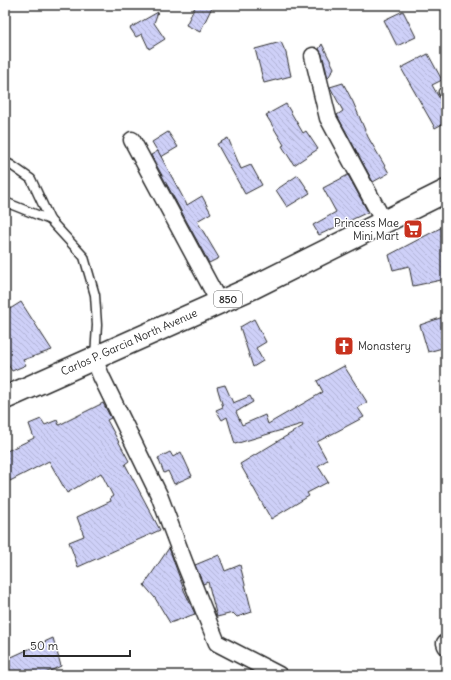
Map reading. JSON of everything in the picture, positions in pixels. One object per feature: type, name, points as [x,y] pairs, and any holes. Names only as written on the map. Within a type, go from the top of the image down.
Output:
[{"type":"main road","name":"Carlos P. Garcia North Avenue","points":[[5,398],[254,287],[446,191]]},
{"type":"street","points":[[313,56],[328,118],[384,222]]},
{"type":"street","points":[[132,140],[219,302]]},
{"type":"street","points":[[94,358],[101,376],[159,495],[217,643],[279,675]]},
{"type":"lane","points":[[5,162],[31,179],[50,220],[84,257],[95,295],[97,325],[94,358]]},
{"type":"lane","points":[[5,202],[50,220]]},
{"type":"building","points":[[196,5],[213,5],[200,32],[186,25]]},
{"type":"building","points":[[403,11],[416,37],[397,46],[384,20]]},
{"type":"building","points":[[158,12],[154,23],[165,39],[149,49],[142,34],[136,37],[130,28]]},
{"type":"building","points":[[281,42],[286,53],[291,76],[264,83],[255,49]]},
{"type":"building","points":[[322,44],[334,68],[328,78],[322,54],[319,49]]},
{"type":"building","points":[[428,54],[442,80],[432,85],[446,110],[446,122],[435,128],[401,68]]},
{"type":"building","points":[[343,83],[368,137],[389,173],[373,182],[337,115],[343,111],[330,87]]},
{"type":"building","points":[[286,104],[303,133],[306,131],[318,149],[294,165],[266,115]]},
{"type":"building","points":[[168,132],[178,147],[161,157],[152,142]]},
{"type":"building","points":[[228,138],[241,169],[251,165],[262,185],[245,194],[217,144]]},
{"type":"building","points":[[158,151],[187,205],[202,196],[211,213],[197,221],[219,258],[209,263],[151,155]]},
{"type":"building","points":[[298,175],[310,193],[287,207],[276,190]]},
{"type":"building","points":[[348,175],[368,212],[319,235],[313,225],[336,212],[323,188]]},
{"type":"building","points":[[446,225],[446,279],[413,286],[409,266],[393,270],[389,255]]},
{"type":"building","points":[[21,302],[52,350],[23,360],[26,365],[12,371],[5,360],[5,312]]},
{"type":"building","points":[[446,316],[446,347],[428,352],[420,325]]},
{"type":"building","points":[[254,319],[266,342],[256,348],[263,361],[253,367],[240,327]]},
{"type":"building","points":[[344,366],[367,402],[358,408],[364,417],[317,442],[327,460],[318,466],[328,482],[307,493],[309,496],[271,519],[240,464],[303,426],[302,424],[235,444],[227,417],[222,420],[216,410],[223,407],[217,387],[225,385],[233,403],[250,396],[253,402],[236,412],[242,425],[265,415],[268,424],[323,392],[317,381]]},
{"type":"building","points":[[103,403],[111,418],[107,420],[129,461],[125,464],[160,530],[78,567],[69,542],[84,536],[77,517],[111,501],[110,498],[113,496],[101,473],[67,493],[49,461],[10,481],[5,469],[5,452],[34,438],[29,424],[41,419],[45,425],[57,420],[59,425]]},
{"type":"building","points":[[170,452],[173,457],[181,452],[192,476],[174,484],[168,471],[164,473],[158,458]]},
{"type":"building","points":[[169,548],[184,590],[195,614],[170,623],[155,598],[144,585]]},
{"type":"building","points":[[219,555],[225,571],[240,565],[252,612],[237,617],[233,613],[217,617],[208,582],[203,584],[195,565]]},
{"type":"building","points":[[53,638],[61,666],[41,675],[5,675],[5,660]]},
{"type":"place","name":"Princess Mae Mini Mart","points":[[413,229]]},
{"type":"place","name":"Monastery","points":[[344,346]]}]
